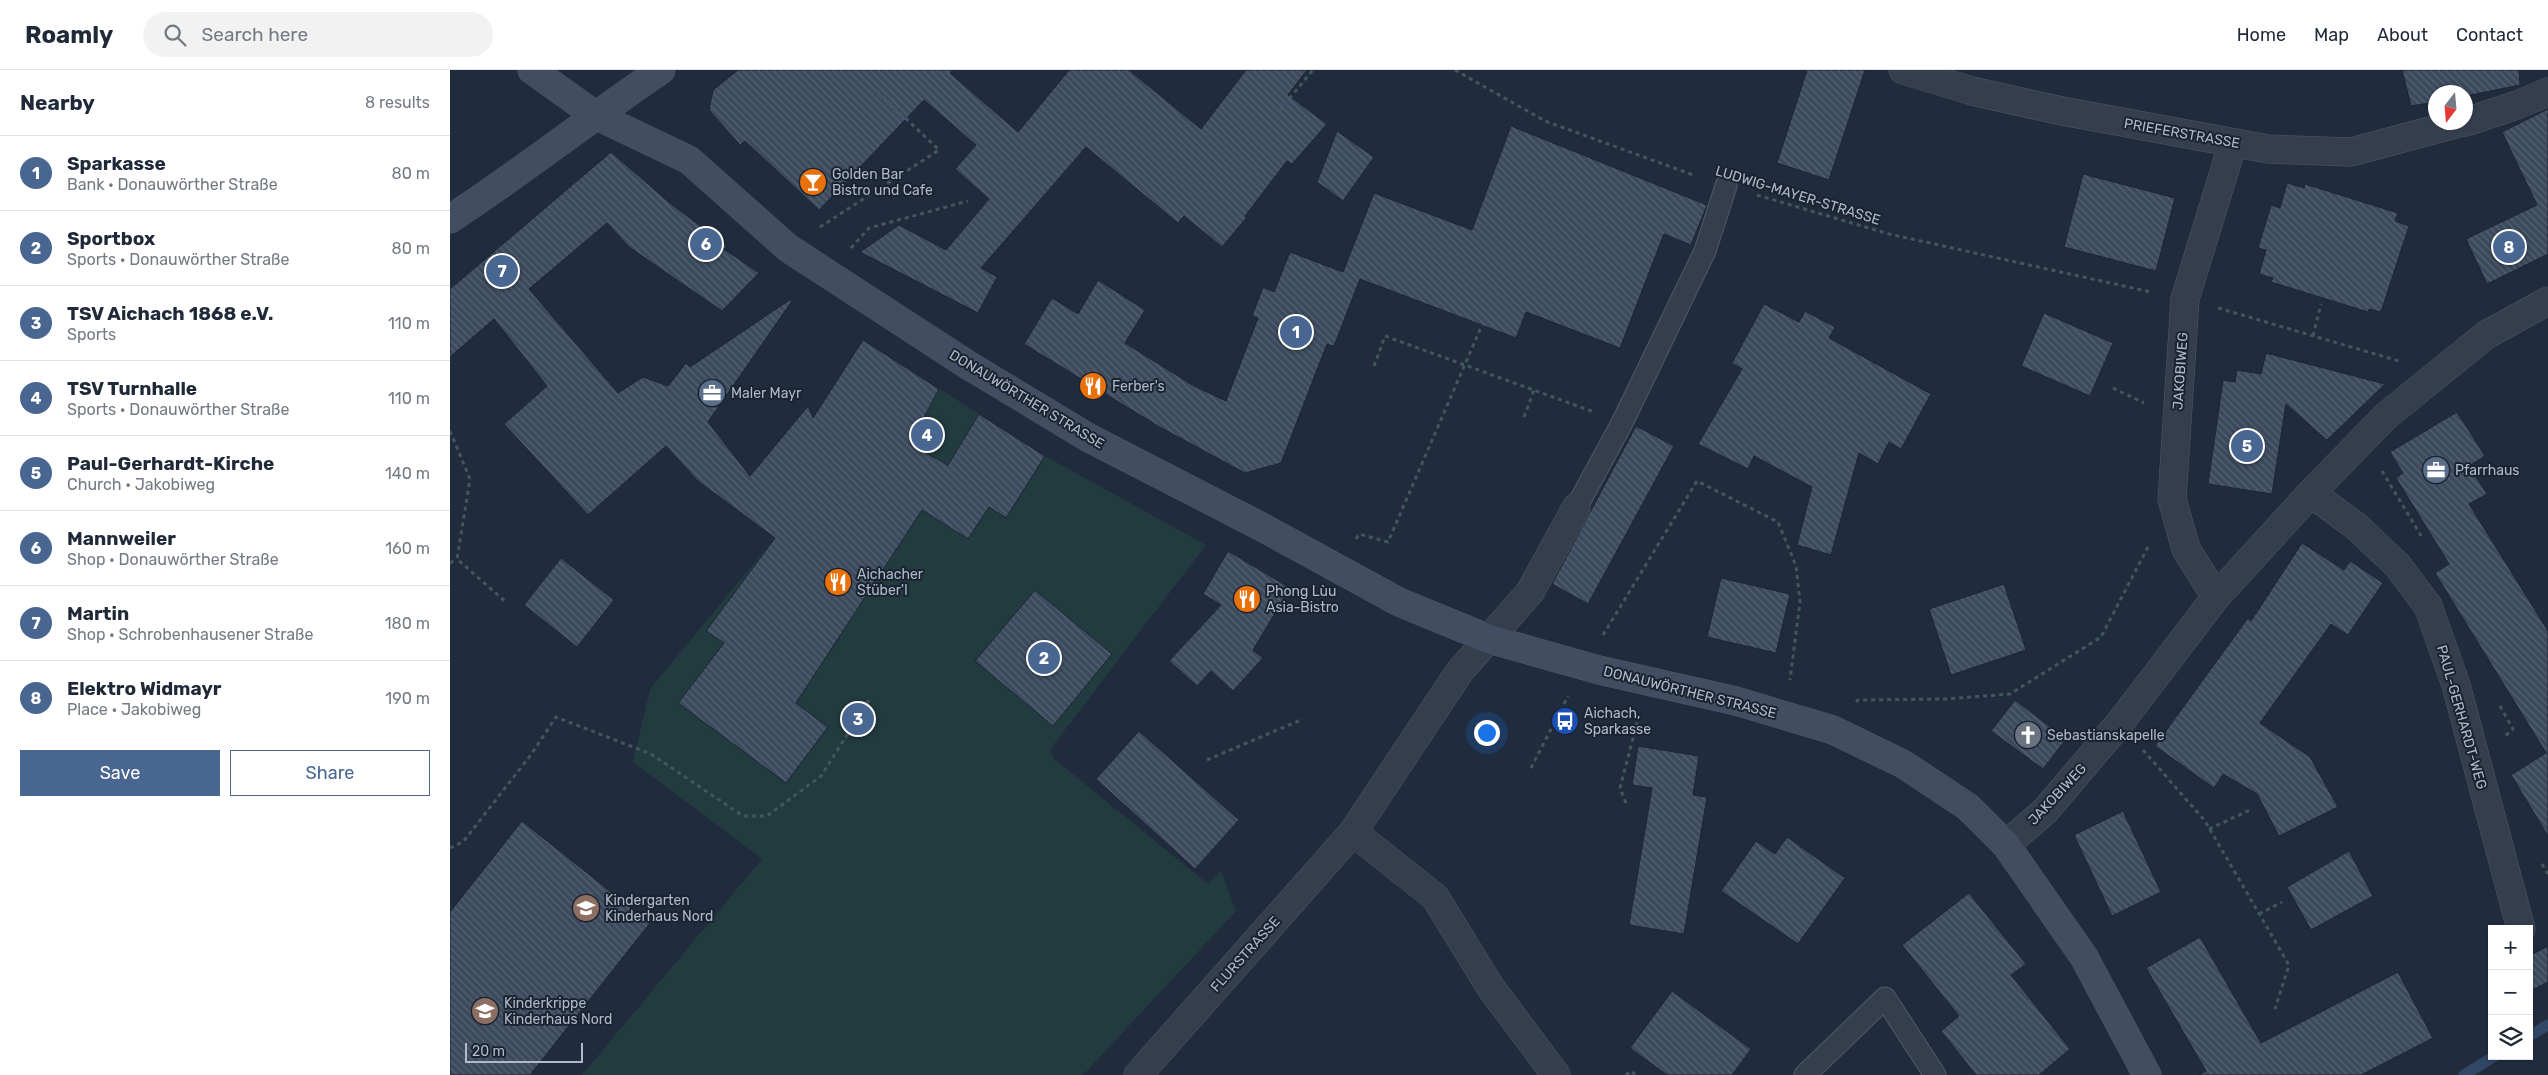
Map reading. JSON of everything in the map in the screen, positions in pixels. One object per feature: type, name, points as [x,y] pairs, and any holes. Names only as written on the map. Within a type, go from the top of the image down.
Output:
[{"type":"main road","name":"DONAUWÖRTHER STRASSE","points":[[532,70],[595,115],[689,160],[788,248],[968,365],[1089,438],[1260,526],[1400,602],[1489,639],[1584,666],[1736,701],[1833,730],[1903,764],[1960,802],[2006,845],[2084,957],[2147,1075]]},
{"type":"main road","points":[[450,219],[507,182],[595,115],[661,70]]},
{"type":"street","name":"PRIEFERSTRASSE","points":[[1914,72],[1972,91],[2062,111],[2268,149],[2351,152],[2434,130]]},
{"type":"street","name":"PRIEFERSTRASSE","points":[[2473,119],[2517,105],[2548,92]]},
{"type":"street","name":"JAKOBIWEG","points":[[2216,597],[2186,549],[2172,499],[2185,299],[2233,143]]},
{"type":"street","name":"JAKOBIWEG","points":[[2006,845],[2045,811],[2119,724],[2216,597],[2362,440],[2386,416],[2486,335],[2548,301]]},
{"type":"street","name":"PAUL-GERHARDT-WEG","points":[[2311,493],[2357,528],[2398,566],[2428,606],[2456,685],[2521,925]]},
{"type":"street","points":[[1489,639],[1530,592],[1576,508]]},
{"type":"street","name":"FLURSTRASSE","points":[[1138,1075],[1353,832],[1460,671],[1489,639]]},
{"type":"street","points":[[1353,832],[1435,897],[1491,988],[1556,1075]]},
{"type":"lane","points":[[1576,508],[1622,423],[1705,251],[1726,186]]},
{"type":"lane","points":[[1805,1075],[1885,998],[1935,1075]]},
{"type":"path","points":[[1274,118],[1313,70]]},
{"type":"path","name":"LUDWIG-MAYER-STRASSE","points":[[1455,70],[1546,122],[1726,186],[1889,234],[2152,292],[2152,302]]},
{"type":"path","points":[[788,248],[938,150],[877,91]]},
{"type":"path","points":[[826,273],[869,228],[968,201]]},
{"type":"path","points":[[2185,299],[2439,372]]},
{"type":"path","points":[[2313,336],[2321,304]]},
{"type":"path","points":[[1339,570],[1359,534],[1388,542],[1482,325]]},
{"type":"path","points":[[1374,366],[1386,336],[1622,423]]},
{"type":"path","points":[[1524,417],[1534,390]]},
{"type":"path","points":[[450,431],[470,479],[458,559]]},
{"type":"path","points":[[2362,440],[2427,545],[2398,566]]},
{"type":"path","points":[[1531,768],[1584,666],[1697,481],[1778,522],[1796,566],[1800,602],[1786,716]]},
{"type":"path","points":[[1833,730],[1858,700],[1946,699],[2010,694],[2101,637],[2151,541]]},
{"type":"path","points":[[450,563],[458,559]]},
{"type":"path","points":[[458,559],[507,603]]},
{"type":"path","points":[[1626,803],[1620,788],[1648,681]]},
{"type":"path","points":[[450,848],[462,842],[530,756],[556,718],[651,754],[743,816],[767,816],[821,776],[871,697]]},
{"type":"path","points":[[1207,760],[1302,719]]},
{"type":"path","points":[[2119,724],[2205,821],[2289,965],[2275,1009]]},
{"type":"path","points":[[2209,829],[2250,810]]},
{"type":"path","points":[[2259,914],[2282,902]]},
{"type":"path","points":[[1626,1075],[1631,1071],[1636,1075]]},
{"type":"green space","points":[[863,340],[1045,456],[1206,545],[1051,748],[1053,758],[1208,884],[1221,870],[1236,911],[1083,1075],[582,1075],[762,859],[633,762],[650,689],[775,538],[827,456],[813,418]]},
{"type":"building","points":[[738,70],[953,70],[950,73],[1018,132],[1069,70],[1129,70],[1201,129],[1246,70],[1307,70],[1288,95],[1327,124],[1292,164],[1287,161],[1245,216],[1247,217],[1222,247],[1184,216],[1178,223],[1086,147],[981,268],[997,277],[978,313],[860,252],[899,225],[946,250],[989,199],[955,169],[976,145],[924,100],[819,210],[745,141],[740,145],[709,110],[713,90]]},
{"type":"building","points":[[1807,70],[1865,70],[1829,180],[1777,163]]},
{"type":"building","points":[[2402,70],[2519,70],[2520,85],[2473,95],[2473,85],[2428,85],[2428,103],[2411,106]]},
{"type":"building","points":[[2548,109],[2548,254],[2487,284],[2466,239],[2537,205],[2502,132]]},
{"type":"building","points":[[1511,126],[1707,205],[1691,245],[1664,234],[1620,348],[1526,312],[1516,338],[1360,279],[1334,346],[1327,344],[1281,463],[1245,473],[1158,426],[1024,344],[1052,298],[1078,314],[1098,280],[1145,310],[1125,343],[1194,386],[1226,401],[1258,318],[1252,316],[1263,287],[1274,292],[1290,252],[1343,272],[1374,193],[1472,230]]},
{"type":"building","points":[[1337,131],[1374,157],[1343,201],[1317,182]]},
{"type":"building","points":[[611,152],[671,204],[727,246],[724,249],[759,273],[722,311],[629,247],[607,223],[529,289],[618,393],[643,377],[668,386],[686,363],[690,367],[791,299],[792,301],[708,422],[750,476],[808,406],[813,418],[863,340],[939,389],[910,444],[948,465],[979,414],[1045,456],[1006,518],[989,507],[968,539],[922,510],[796,703],[828,727],[786,783],[678,703],[724,643],[706,631],[775,538],[698,481],[666,446],[588,515],[504,424],[547,386],[494,319],[450,357],[450,289]]},
{"type":"building","points":[[2083,174],[2175,198],[2156,271],[2064,247]]},
{"type":"building","points":[[2287,183],[2304,188],[2305,184],[2398,213],[2395,221],[2409,226],[2381,312],[2369,309],[2368,312],[2271,282],[2273,278],[2259,274],[2266,250],[2258,248],[2271,205],[2280,208]]},
{"type":"building","points":[[1764,304],[1799,322],[1805,311],[1835,327],[1829,338],[1931,394],[1901,449],[1889,442],[1878,464],[1859,453],[1831,555],[1797,545],[1812,487],[1754,456],[1748,469],[1698,444],[1742,369],[1732,363]]},
{"type":"building","points":[[2044,313],[2113,343],[2090,396],[2021,366]]},
{"type":"building","points":[[2266,353],[2385,384],[2327,440],[2286,404],[2272,494],[2208,484],[2223,380],[2235,382],[2237,370],[2261,374]]},
{"type":"building","points":[[2457,412],[2485,456],[2469,466],[2487,494],[2469,504],[2548,631],[2548,836],[2511,775],[2546,753],[2435,573],[2449,564],[2396,478],[2403,473],[2390,452]]},
{"type":"building","points":[[1636,426],[1674,446],[1588,604],[1552,584]]},
{"type":"building","points":[[2302,543],[2344,570],[2350,561],[2383,583],[2348,635],[2331,624],[2260,723],[2310,757],[2338,807],[2279,836],[2257,794],[2223,774],[2214,788],[2155,746],[2248,618],[2251,621]]},
{"type":"building","points":[[1228,551],[1290,588],[1253,650],[1263,658],[1233,691],[1211,671],[1197,686],[1169,661],[1221,605],[1203,594]]},
{"type":"building","points":[[561,558],[614,600],[577,647],[524,605]]},
{"type":"building","points":[[1721,578],[1790,594],[1776,653],[1707,637]]},
{"type":"building","points":[[2004,584],[2026,650],[1951,675],[1929,609]]},
{"type":"building","points":[[1035,590],[1112,654],[1053,726],[975,661]]},
{"type":"building","name":"Sebastianskapelle","points":[[2015,700],[2066,739],[2043,769],[1991,731]]},
{"type":"building","points":[[1139,731],[1239,820],[1195,869],[1096,779]]},
{"type":"building","points":[[1638,746],[1699,756],[1693,795],[1707,797],[1684,934],[1629,925],[1652,788],[1632,785]]},
{"type":"building","points":[[2123,811],[2161,892],[2112,916],[2074,835]]},
{"type":"building","points":[[522,821],[650,923],[530,1075],[450,1075],[450,912]]},
{"type":"building","points":[[1787,837],[1845,878],[1798,944],[1721,891],[1756,841],[1775,854]]},
{"type":"building","points":[[2349,851],[2373,896],[2311,930],[2287,887]]},
{"type":"building","points":[[1969,893],[2026,964],[2011,975],[2070,1049],[2039,1075],[1976,1075],[1941,1031],[1959,1016],[1902,945]]},
{"type":"building","points":[[2200,937],[2261,1043],[2398,972],[2433,1038],[2361,1075],[2199,1075],[2206,1071],[2146,968]]},
{"type":"building","points":[[2548,946],[2548,982],[2533,990],[2533,970],[2533,954]]},
{"type":"building","points":[[1672,991],[1751,1049],[1732,1075],[1667,1075],[1630,1048]]},
{"type":"waterway","points":[[2533,1034],[2548,1025]]},
{"type":"waterway","points":[[2464,1075],[2488,1060]]},
{"type":"place","name":"Golden Bar Bistro und Cafe","points":[[813,182]]},
{"type":"place","name":"Mannweiler","points":[[706,244]]},
{"type":"place","name":"Elektro Widmayr","points":[[2509,247]]},
{"type":"place","name":"Martin","points":[[502,271]]},
{"type":"place","name":"Sparkasse","points":[[1296,332]]},
{"type":"place","name":"Ferber's","points":[[1093,386]]},
{"type":"place","name":"Maler Mayr","points":[[712,393]]},
{"type":"place","name":"TSV Turnhalle","points":[[927,435]]},
{"type":"place","name":"Paul-Gerhardt-Kirche","points":[[2247,446]]},
{"type":"place","name":"Pfarrhaus","points":[[2436,470]]},
{"type":"place","name":"Aichacher Stüber'l","points":[[838,582]]},
{"type":"place","name":"Phong Lùu Asia-Bistro","points":[[1247,599]]},
{"type":"place","name":"Sportbox","points":[[1044,658]]},
{"type":"place","name":"TSV Aichach 1868 e.V.","points":[[858,719]]},
{"type":"place","name":"Aichach, Sparkasse","points":[[1565,721]]},
{"type":"place","name":"Sebastianskapelle","points":[[2028,735]]},
{"type":"place","name":"Kindergarten Kinderhaus Nord","points":[[586,908]]},
{"type":"place","name":"Kinderkrippe Kinderhaus Nord","points":[[485,1011]]}]
